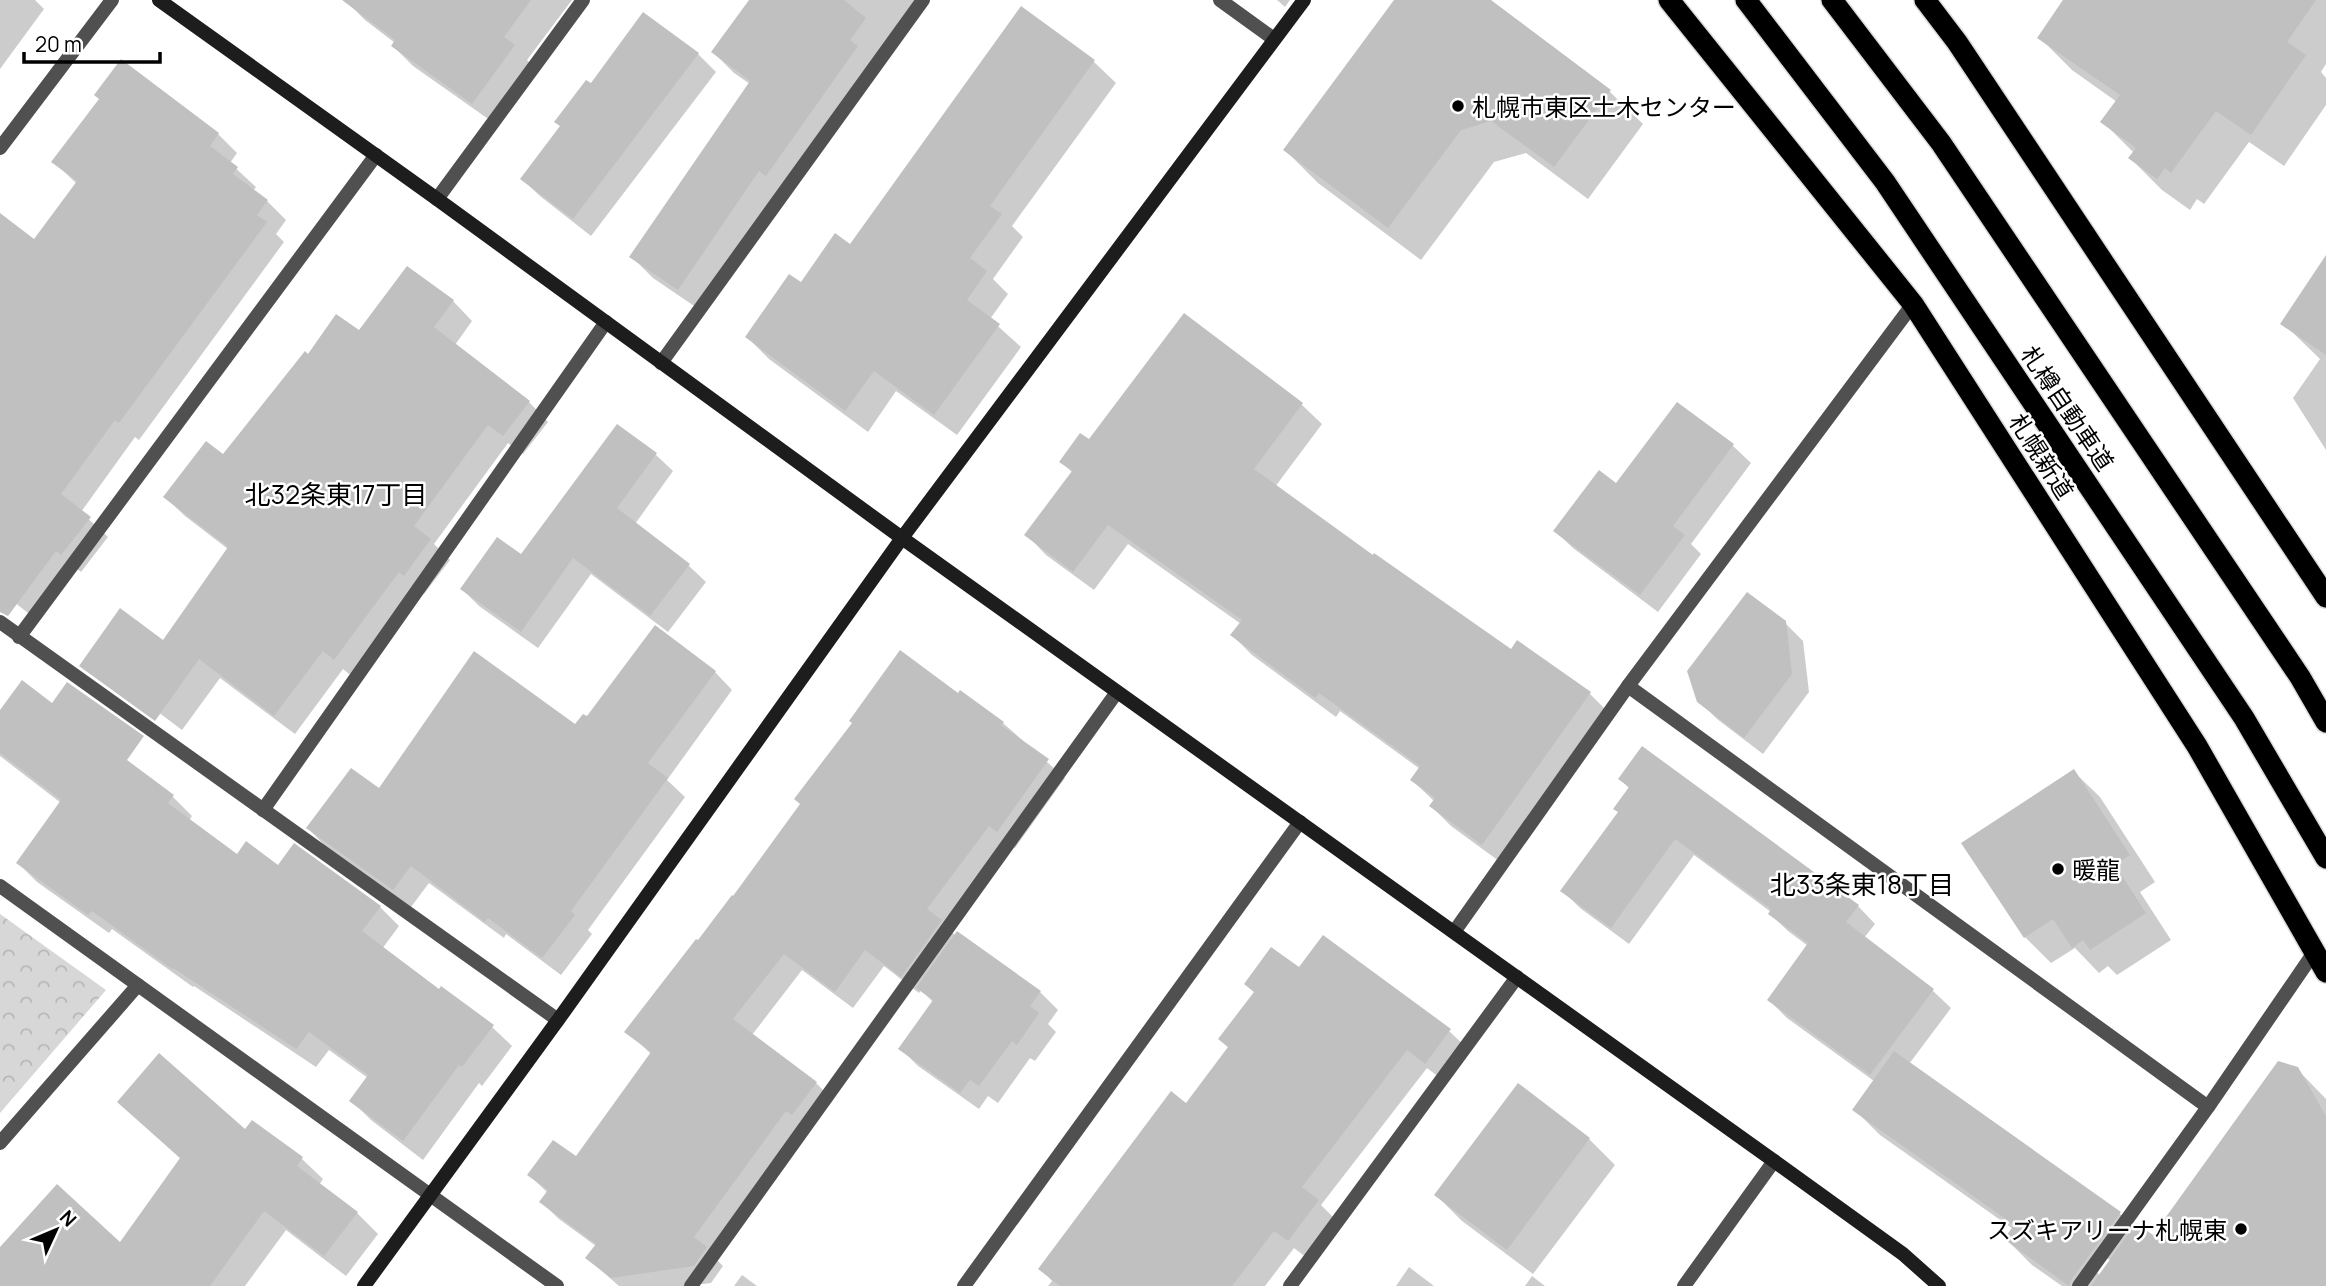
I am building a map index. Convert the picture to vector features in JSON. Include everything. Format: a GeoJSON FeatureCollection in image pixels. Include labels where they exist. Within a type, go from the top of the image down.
{"type":"FeatureCollection","features":[{"type":"Feature","properties":{"kind":"highway","name":"札幌新道"},"geometry":{"type":"LineString","coordinates":[[1669,0],[1913,304],[2197,746],[2326,972]]}},
{"type":"Feature","properties":{"kind":"highway","name":"札樽自動車道"},"geometry":{"type":"LineString","coordinates":[[1746,0],[1885,182],[2244,718],[2326,858]]}},
{"type":"Feature","properties":{"kind":"highway","name":"札樽自動車道"},"geometry":{"type":"LineString","coordinates":[[1832,0],[1941,142],[2300,677],[2326,722]]}},
{"type":"Feature","properties":{"kind":"highway"},"geometry":{"type":"LineString","coordinates":[[1925,0],[1957,42],[2326,597]]}},
{"type":"Feature","properties":{"kind":"street"},"geometry":{"type":"LineString","coordinates":[[0,148],[112,0]]}},
{"type":"Feature","properties":{"kind":"street"},"geometry":{"type":"LineString","coordinates":[[159,0],[902,538],[1903,1254],[1939,1286]]}},
{"type":"Feature","properties":{"kind":"street"},"geometry":{"type":"LineString","coordinates":[[437,199],[583,0]]}},
{"type":"Feature","properties":{"kind":"street"},"geometry":{"type":"LineString","coordinates":[[661,363],[923,0]]}},
{"type":"Feature","properties":{"kind":"street"},"geometry":{"type":"LineString","coordinates":[[1220,0],[1274,39]]}},
{"type":"Feature","properties":{"kind":"street"},"geometry":{"type":"LineString","coordinates":[[363,1286],[558,1020],[902,538],[1304,0]]}},
{"type":"Feature","properties":{"kind":"street"},"geometry":{"type":"LineString","coordinates":[[19,636],[376,155]]}},
{"type":"Feature","properties":{"kind":"street"},"geometry":{"type":"LineString","coordinates":[[1454,932],[1628,686],[1913,304]]}},
{"type":"Feature","properties":{"kind":"street"},"geometry":{"type":"LineString","coordinates":[[263,810],[606,323]]}},
{"type":"Feature","properties":{"kind":"street"},"geometry":{"type":"LineString","coordinates":[[0,622],[558,1020]]}},
{"type":"Feature","properties":{"kind":"street"},"geometry":{"type":"LineString","coordinates":[[1628,686],[2208,1107]]}},
{"type":"Feature","properties":{"kind":"street"},"geometry":{"type":"LineString","coordinates":[[691,1286],[1118,692]]}},
{"type":"Feature","properties":{"kind":"street"},"geometry":{"type":"LineString","coordinates":[[964,1286],[1300,822]]}},
{"type":"Feature","properties":{"kind":"street"},"geometry":{"type":"LineString","coordinates":[[0,886],[557,1286]]}},
{"type":"Feature","properties":{"kind":"street"},"geometry":{"type":"LineString","coordinates":[[2079,1286],[2208,1107],[2315,951]]}},
{"type":"Feature","properties":{"kind":"street"},"geometry":{"type":"LineString","coordinates":[[1290,1286],[1517,977]]}},
{"type":"Feature","properties":{"kind":"street"},"geometry":{"type":"LineString","coordinates":[[0,1143],[138,985]]}},
{"type":"Feature","properties":{"kind":"street"},"geometry":{"type":"LineString","coordinates":[[1684,1286],[1774,1161]]}},
{"type":"Feature","properties":{"kind":"green space"},"geometry":{"type":"Polygon","coordinates":[[[0,914],[106,990],[0,1113],[0,914]]]}},
{"type":"Feature","properties":{"kind":"building"},"geometry":{"type":"Polygon","coordinates":[[[342,0],[531,0],[504,37],[515,45],[472,104],[391,46],[395,40],[342,0]]]}},
{"type":"Feature","properties":{"kind":"building"},"geometry":{"type":"Polygon","coordinates":[[[749,0],[844,0],[866,18],[850,40],[858,46],[766,176],[759,171],[678,290],[629,257],[750,81],[711,52],[749,0]]]}},
{"type":"Feature","properties":{"kind":"building","name":"札幌市東区土木センター"},"geometry":{"type":"Polygon","coordinates":[[[1394,0],[1491,0],[1611,90],[1554,167],[1491,121],[1461,130],[1388,228],[1283,150],[1394,0]]]}},
{"type":"Feature","properties":{"kind":"building"},"geometry":{"type":"Polygon","coordinates":[[[2063,0],[2316,0],[2287,42],[2306,55],[2251,135],[2216,111],[2171,173],[2165,168],[2157,179],[2128,158],[2136,148],[2100,122],[2120,95],[2037,38],[2063,0]]]}},
{"type":"Feature","properties":{"kind":"building"},"geometry":{"type":"Polygon","coordinates":[[[1021,6],[1095,60],[990,206],[1002,214],[970,258],[987,271],[967,300],[1000,324],[934,415],[874,371],[845,411],[745,337],[789,274],[801,282],[835,233],[850,244],[1021,6]]]}},
{"type":"Feature","properties":{"kind":"building"},"geometry":{"type":"Polygon","coordinates":[[[643,12],[699,53],[573,219],[520,179],[560,126],[554,122],[586,80],[591,83],[643,12]]]}},
{"type":"Feature","properties":{"kind":"building"},"geometry":{"type":"Polygon","coordinates":[[[121,59],[219,133],[210,146],[238,167],[233,174],[268,200],[257,215],[267,222],[119,423],[115,420],[61,494],[91,517],[61,555],[56,551],[8,616],[0,612],[0,213],[34,239],[77,181],[51,162],[99,99],[94,95],[121,59]]]}},
{"type":"Feature","properties":{"kind":"building"},"geometry":{"type":"Polygon","coordinates":[[[2326,255],[2326,355],[2280,324],[2326,255]]]}},
{"type":"Feature","properties":{"kind":"building"},"geometry":{"type":"Polygon","coordinates":[[[407,266],[454,300],[434,327],[530,401],[503,436],[488,425],[414,526],[431,539],[404,576],[399,572],[334,660],[323,651],[274,716],[199,659],[155,721],[79,666],[120,608],[163,640],[228,547],[163,497],[206,441],[223,454],[305,351],[308,354],[336,314],[359,330],[407,266]]]}},
{"type":"Feature","properties":{"kind":"building"},"geometry":{"type":"Polygon","coordinates":[[[1184,313],[1303,403],[1254,469],[1373,555],[1374,553],[1511,649],[1517,640],[1591,692],[1482,845],[1429,806],[1435,798],[1410,780],[1420,766],[1319,693],[1315,698],[1230,635],[1242,620],[1108,525],[1073,572],[1024,535],[1072,471],[1059,462],[1080,433],[1089,439],[1184,313]]]}},
{"type":"Feature","properties":{"kind":"building"},"geometry":{"type":"Polygon","coordinates":[[[1677,402],[1734,444],[1673,526],[1685,535],[1640,595],[1553,531],[1599,470],[1616,483],[1677,402]]]}},
{"type":"Feature","properties":{"kind":"building"},"geometry":{"type":"Polygon","coordinates":[[[617,424],[657,453],[617,508],[690,564],[650,616],[573,558],[521,632],[460,589],[497,537],[521,554],[617,424]]]}},
{"type":"Feature","properties":{"kind":"building"},"geometry":{"type":"Polygon","coordinates":[[[1747,592],[1786,621],[1792,674],[1744,738],[1697,702],[1687,671],[1747,592]]]}},
{"type":"Feature","properties":{"kind":"building"},"geometry":{"type":"Polygon","coordinates":[[[655,625],[716,671],[648,763],[668,778],[571,911],[575,915],[542,958],[488,918],[485,922],[411,866],[393,890],[306,828],[351,768],[379,788],[474,651],[575,724],[583,714],[587,716],[655,625]]]}},
{"type":"Feature","properties":{"kind":"building"},"geometry":{"type":"Polygon","coordinates":[[[900,650],[958,693],[960,690],[1004,722],[1001,725],[1049,759],[997,832],[989,826],[927,909],[942,920],[901,977],[865,950],[835,992],[784,954],[733,1019],[817,1082],[792,1115],[786,1111],[694,1237],[707,1247],[694,1266],[611,1278],[585,1258],[596,1244],[539,1202],[548,1190],[527,1175],[553,1140],[576,1156],[651,1052],[624,1032],[733,896],[800,804],[794,799],[852,723],[849,721],[900,650]]]}},
{"type":"Feature","properties":{"kind":"building"},"geometry":{"type":"Polygon","coordinates":[[[22,680],[52,703],[67,682],[144,736],[127,760],[174,795],[168,803],[237,854],[246,841],[278,865],[294,843],[381,906],[362,931],[439,989],[441,986],[494,1025],[462,1067],[459,1065],[403,1141],[349,1101],[368,1075],[309,1032],[296,1049],[172,969],[92,911],[88,915],[16,863],[61,800],[0,753],[0,710],[22,680]]]}},
{"type":"Feature","properties":{"kind":"building"},"geometry":{"type":"Polygon","coordinates":[[[1642,746],[1859,905],[1846,922],[1934,989],[1870,1075],[1767,1000],[1808,943],[1768,914],[1771,909],[1675,839],[1611,928],[1560,891],[1618,812],[1613,809],[1629,787],[1618,779],[1642,746]]]}},
{"type":"Feature","properties":{"kind":"building"},"geometry":{"type":"Polygon","coordinates":[[[2074,769],[2130,855],[2115,865],[2146,913],[2090,950],[2083,940],[2072,948],[2053,919],[2024,938],[1961,843],[2074,769]]]}},
{"type":"Feature","properties":{"kind":"building"},"geometry":{"type":"Polygon","coordinates":[[[957,931],[1041,991],[1030,1006],[1039,1013],[1017,1045],[1012,1041],[979,1086],[970,1080],[960,1093],[898,1049],[933,1000],[916,988],[957,931]]]}},
{"type":"Feature","properties":{"kind":"building"},"geometry":{"type":"Polygon","coordinates":[[[1323,935],[1451,1029],[1425,1064],[1407,1050],[1302,1187],[1319,1200],[1288,1241],[1274,1231],[1232,1286],[1060,1286],[1038,1269],[1171,1091],[1186,1103],[1228,1047],[1218,1039],[1254,992],[1244,984],[1271,947],[1299,967],[1323,935]]]}},
{"type":"Feature","properties":{"kind":"building"},"geometry":{"type":"Polygon","coordinates":[[[1894,1051],[2121,1212],[2069,1286],[2004,1239],[2014,1225],[1852,1110],[1894,1051]]]}},
{"type":"Feature","properties":{"kind":"building"},"geometry":{"type":"Polygon","coordinates":[[[159,1053],[245,1129],[252,1120],[303,1157],[297,1166],[358,1212],[324,1256],[264,1211],[210,1286],[0,1286],[0,1247],[57,1184],[120,1242],[180,1158],[117,1102],[159,1053]]]}},
{"type":"Feature","properties":{"kind":"building"},"geometry":{"type":"Polygon","coordinates":[[[2278,1061],[2298,1067],[2326,1116],[2326,1286],[2091,1286],[2136,1223],[2153,1235],[2278,1061]]]}},
{"type":"Feature","properties":{"kind":"building"},"geometry":{"type":"Polygon","coordinates":[[[1518,1083],[1590,1138],[1507,1250],[1434,1195],[1518,1083]]]}},
{"type":"Feature","properties":{"kind":"place","name":"札幌市東区土木センター"},"geometry":{"type":"Point","coordinates":[1458,106]}},
{"type":"Feature","properties":{"kind":"place","name":"暖龍"},"geometry":{"type":"Point","coordinates":[2058,869]}},
{"type":"Feature","properties":{"kind":"place","name":"スズキアリーナ札幌東"},"geometry":{"type":"Point","coordinates":[2241,1229]}},
{"type":"Feature","properties":{"kind":"district","name":"北32条東17丁目"},"geometry":{"type":"Point","coordinates":[336,494]}},
{"type":"Feature","properties":{"kind":"district","name":"北33条東18丁目"},"geometry":{"type":"Point","coordinates":[1862,884]}}]}
